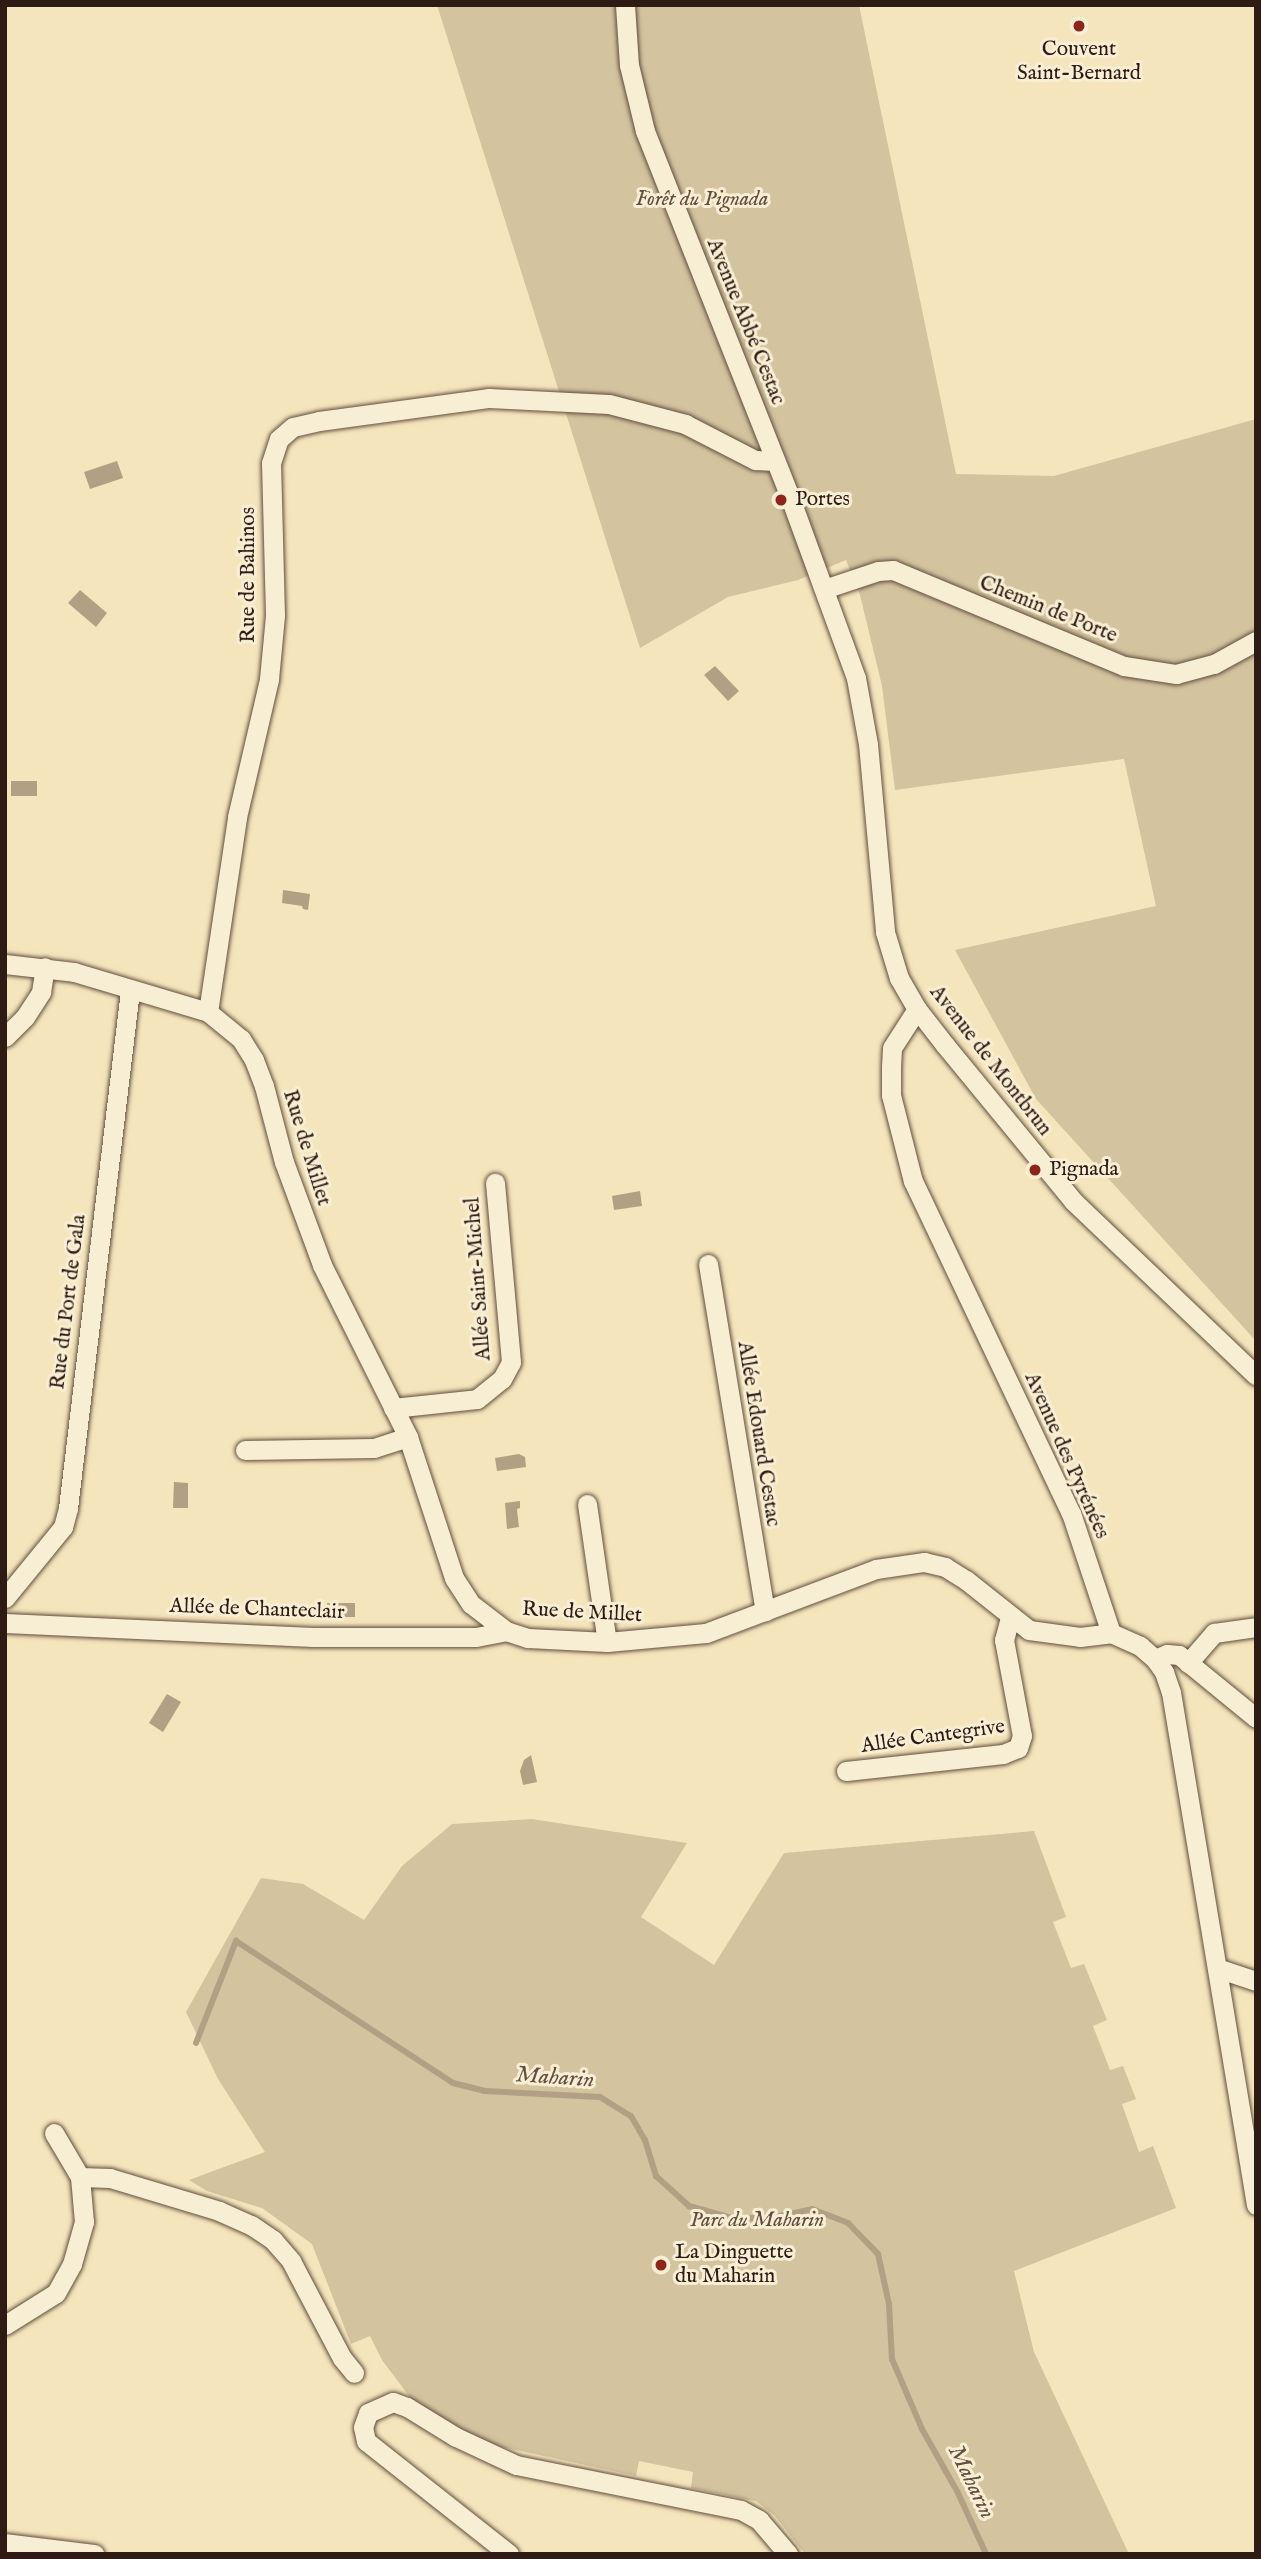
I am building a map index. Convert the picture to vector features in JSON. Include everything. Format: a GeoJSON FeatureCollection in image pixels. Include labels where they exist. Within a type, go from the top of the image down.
{"type":"FeatureCollection","features":[{"type":"Feature","properties":{"kind":"street","name":"Avenue Abbé Cestac"},"geometry":{"type":"LineString","coordinates":[[625,5],[629,65],[645,131],[788,492]]}},
{"type":"Feature","properties":{"kind":"street","name":"Rue de Bahinos"},"geometry":{"type":"LineString","coordinates":[[208,1012],[237,817],[269,680],[275,615],[271,463],[279,439],[293,427],[319,421],[489,398],[609,404],[685,424],[755,460],[775,461]]}},
{"type":"Feature","properties":{"kind":"street","name":"Avenue de Montbrun"},"geometry":{"type":"LineString","coordinates":[[788,492],[856,678],[863,713],[886,932],[899,978],[917,1009],[1073,1202],[1256,1375]]}},
{"type":"Feature","properties":{"kind":"street","name":"Chemin de Porte"},"geometry":{"type":"LineString","coordinates":[[824,589],[878,571],[893,570],[1124,666],[1176,674],[1214,664],[1256,641]]}},
{"type":"Feature","properties":{"kind":"street"},"geometry":{"type":"LineString","coordinates":[[5,964],[74,972],[208,1012]]}},
{"type":"Feature","properties":{"kind":"street"},"geometry":{"type":"LineString","coordinates":[[5,1037],[25,1017],[41,992],[45,967]]}},
{"type":"Feature","properties":{"kind":"street","name":"Rue du Port de Gala"},"geometry":{"type":"LineString","coordinates":[[5,1598],[63,1527],[68,1508],[130,990]]}},
{"type":"Feature","properties":{"kind":"street","name":"Avenue des Pyrénées"},"geometry":{"type":"LineString","coordinates":[[917,1009],[892,1048],[891,1067],[891,1095],[913,1181],[1071,1513],[1111,1633]]}},
{"type":"Feature","properties":{"kind":"street","name":"Rue de Millet"},"geometry":{"type":"LineString","coordinates":[[208,1012],[229,1027],[254,1060],[290,1182],[321,1265],[408,1437],[454,1578],[471,1604],[506,1631],[528,1638],[607,1642],[706,1633],[876,1569],[924,1562],[945,1567],[966,1580],[1010,1618],[1029,1630],[1080,1637],[1111,1633]]}},
{"type":"Feature","properties":{"kind":"street","name":"Allée Saint-Michel"},"geometry":{"type":"LineString","coordinates":[[393,1408],[477,1399],[502,1378],[511,1362],[495,1184]]}},
{"type":"Feature","properties":{"kind":"street","name":"Allée Edouard Cestac"},"geometry":{"type":"LineString","coordinates":[[708,1264],[765,1611]]}},
{"type":"Feature","properties":{"kind":"street"},"geometry":{"type":"LineString","coordinates":[[245,1450],[374,1448],[408,1437]]}},
{"type":"Feature","properties":{"kind":"street"},"geometry":{"type":"LineString","coordinates":[[587,1504],[607,1642]]}},
{"type":"Feature","properties":{"kind":"street","name":"Allée Cantegrive"},"geometry":{"type":"LineString","coordinates":[[846,1771],[1003,1755],[1018,1748],[1022,1736],[1004,1640],[1010,1618]]}},
{"type":"Feature","properties":{"kind":"street","name":"Allée de Chanteclair"},"geometry":{"type":"LineString","coordinates":[[5,1623],[313,1637],[476,1637],[506,1631]]}},
{"type":"Feature","properties":{"kind":"street"},"geometry":{"type":"LineString","coordinates":[[1188,1662],[1214,1633],[1256,1627]]}},
{"type":"Feature","properties":{"kind":"street"},"geometry":{"type":"LineString","coordinates":[[1111,1633],[1140,1646],[1154,1659],[1164,1672],[1171,1692],[1256,2205]]}},
{"type":"Feature","properties":{"kind":"street"},"geometry":{"type":"LineString","coordinates":[[1154,1659],[1167,1654],[1179,1655],[1256,1718]]}},
{"type":"Feature","properties":{"kind":"street"},"geometry":{"type":"LineString","coordinates":[[1217,1968],[1256,1981]]}},
{"type":"Feature","properties":{"kind":"street"},"geometry":{"type":"LineString","coordinates":[[5,2325],[56,2293],[72,2264],[84,2222],[80,2177],[72,2159],[54,2133]]}},
{"type":"Feature","properties":{"kind":"street"},"geometry":{"type":"LineString","coordinates":[[80,2177],[110,2178],[219,2211],[251,2225],[273,2240],[296,2270],[342,2358],[355,2373]]}},
{"type":"Feature","properties":{"kind":"street"},"geometry":{"type":"LineString","coordinates":[[509,2554],[366,2441],[363,2427],[368,2413],[393,2402],[407,2407],[456,2437],[516,2465],[741,2510],[760,2520],[788,2554]]}},
{"type":"Feature","properties":{"kind":"street"},"geometry":{"type":"LineString","coordinates":[[5,2543],[94,2554]]}},
{"type":"Feature","properties":{"kind":"green space","name":"Forêt du Pignada"},"geometry":{"type":"Polygon","coordinates":[[[437,5],[859,5],[956,474],[1054,476],[1256,419],[1256,1341],[1036,1099],[955,950],[1156,906],[1124,759],[895,790],[882,686],[860,595],[846,560],[798,580],[728,597],[640,648],[437,5]]]}},
{"type":"Feature","properties":{"kind":"green space","name":"Parc du Maharin"},"geometry":{"type":"Polygon","coordinates":[[[532,1819],[687,1843],[641,1917],[714,1965],[784,1853],[1034,1831],[1066,1917],[1053,1922],[1071,1968],[1084,1964],[1107,2020],[1093,2026],[1110,2070],[1123,2066],[1136,2099],[1122,2104],[1139,2152],[1153,2146],[1176,2208],[1014,2271],[1034,2352],[1129,2554],[805,2554],[774,2515],[756,2501],[691,2488],[693,2472],[639,2461],[636,2476],[497,2446],[451,2424],[412,2400],[382,2360],[370,2336],[351,2344],[312,2244],[262,2208],[207,2191],[189,2180],[265,2152],[218,2079],[186,2012],[261,1878],[303,1884],[364,1920],[402,1866],[452,1824],[532,1819]]]}},
{"type":"Feature","properties":{"kind":"shaded area"},"geometry":{"type":"Polygon","coordinates":[[[117,461],[123,478],[90,489],[84,472],[117,461]]]}},
{"type":"Feature","properties":{"kind":"shaded area"},"geometry":{"type":"Polygon","coordinates":[[[80,590],[107,613],[96,627],[68,603],[80,590]]]}},
{"type":"Feature","properties":{"kind":"shaded area"},"geometry":{"type":"Polygon","coordinates":[[[715,666],[739,691],[728,701],[704,675],[715,666]]]}},
{"type":"Feature","properties":{"kind":"shaded area"},"geometry":{"type":"Polygon","coordinates":[[[11,781],[37,781],[37,796],[11,796],[11,781]]]}},
{"type":"Feature","properties":{"kind":"shaded area"},"geometry":{"type":"Polygon","coordinates":[[[283,890],[310,894],[308,910],[302,906],[282,903],[283,890]]]}},
{"type":"Feature","properties":{"kind":"shaded area"},"geometry":{"type":"Polygon","coordinates":[[[640,1191],[642,1206],[614,1210],[612,1196],[640,1191]]]}},
{"type":"Feature","properties":{"kind":"shaded area"},"geometry":{"type":"Polygon","coordinates":[[[519,1454],[525,1457],[526,1467],[497,1471],[495,1458],[519,1454]]]}},
{"type":"Feature","properties":{"kind":"shaded area"},"geometry":{"type":"Polygon","coordinates":[[[174,1482],[188,1483],[188,1508],[173,1508],[174,1482]]]}},
{"type":"Feature","properties":{"kind":"shaded area"},"geometry":{"type":"Polygon","coordinates":[[[520,1501],[520,1508],[517,1509],[519,1527],[507,1529],[505,1503],[520,1501]]]}},
{"type":"Feature","properties":{"kind":"shaded area"},"geometry":{"type":"Polygon","coordinates":[[[327,1603],[355,1603],[355,1617],[327,1617],[327,1603]]]}},
{"type":"Feature","properties":{"kind":"shaded area"},"geometry":{"type":"Polygon","coordinates":[[[167,1694],[181,1702],[163,1732],[149,1723],[167,1694]]]}},
{"type":"Feature","properties":{"kind":"shaded area"},"geometry":{"type":"Polygon","coordinates":[[[531,1755],[537,1782],[523,1785],[520,1771],[524,1760],[531,1755]]]}},
{"type":"Feature","properties":{"kind":"waterway","name":"Maharin"},"geometry":{"type":"LineString","coordinates":[[196,2043],[236,1941],[453,2083],[484,2091],[600,2097],[631,2116],[645,2140],[656,2176],[689,2206],[736,2219],[775,2217],[812,2209],[848,2223],[878,2254],[889,2304],[892,2359],[922,2429],[958,2493],[986,2554]]}},
{"type":"Feature","properties":{"kind":"place","name":"Couvent Saint-Bernard"},"geometry":{"type":"Point","coordinates":[1079,26]}},
{"type":"Feature","properties":{"kind":"place","name":"Portes"},"geometry":{"type":"Point","coordinates":[781,500]}},
{"type":"Feature","properties":{"kind":"place","name":"Pignada"},"geometry":{"type":"Point","coordinates":[1035,1170]}},
{"type":"Feature","properties":{"kind":"place","name":"La Dinguette du Maharin"},"geometry":{"type":"Point","coordinates":[661,2265]}}]}
